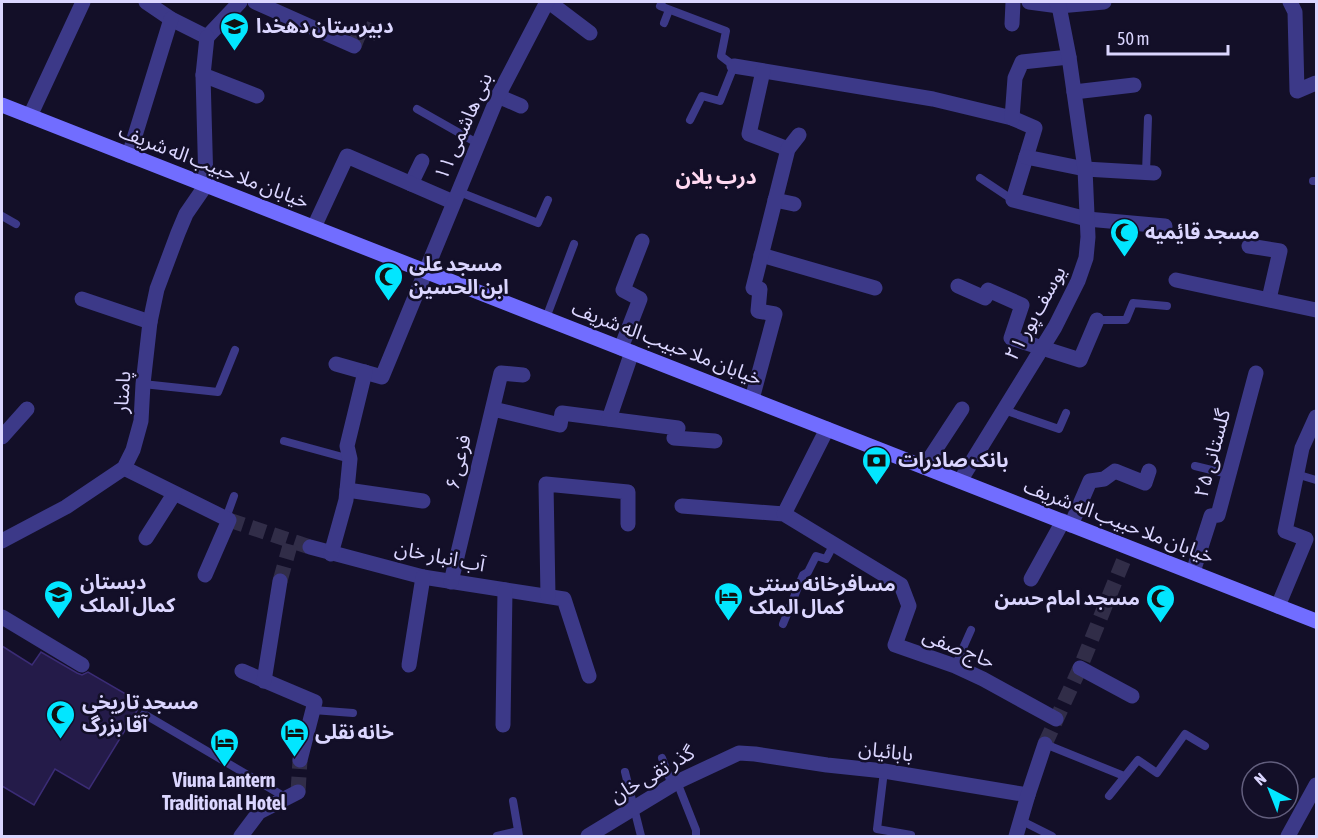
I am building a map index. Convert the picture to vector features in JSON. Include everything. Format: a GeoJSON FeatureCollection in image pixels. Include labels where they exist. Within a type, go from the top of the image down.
{"type":"FeatureCollection","features":[{"type":"Feature","properties":{"kind":"main road","name":"خیابان ملا حبیب اله شریف"},"geometry":{"type":"LineString","coordinates":[[2,105],[1317,621]]}},
{"type":"Feature","properties":{"kind":"street"},"geometry":{"type":"LineString","coordinates":[[30,116],[83,2]]}},
{"type":"Feature","properties":{"kind":"street"},"geometry":{"type":"LineString","coordinates":[[146,2],[171,19],[207,37]]}},
{"type":"Feature","properties":{"kind":"street"},"geometry":{"type":"LineString","coordinates":[[206,184],[203,75],[207,37],[240,2]]}},
{"type":"Feature","properties":{"kind":"street"},"geometry":{"type":"LineString","coordinates":[[255,2],[354,46]]}},
{"type":"Feature","properties":{"kind":"street"},"geometry":{"type":"LineString","coordinates":[[548,2],[590,33]]}},
{"type":"Feature","properties":{"kind":"street","name":"بنی هاشمی ۱۱"},"geometry":{"type":"LineString","coordinates":[[365,372],[382,377],[477,143],[498,96],[548,2]]}},
{"type":"Feature","properties":{"kind":"street"},"geometry":{"type":"LineString","coordinates":[[1012,24],[1013,2]]}},
{"type":"Feature","properties":{"kind":"street"},"geometry":{"type":"LineString","coordinates":[[1029,2],[1057,4],[1104,2]]}},
{"type":"Feature","properties":{"kind":"street"},"geometry":{"type":"LineString","coordinates":[[1290,2],[1295,12],[1297,90],[1317,83]]}},
{"type":"Feature","properties":{"kind":"street","name":"یوسف پور ۲۱"},"geometry":{"type":"LineString","coordinates":[[960,481],[1055,327],[1083,269],[1087,248],[1085,168],[1069,57],[1057,4]]}},
{"type":"Feature","properties":{"kind":"street"},"geometry":{"type":"LineString","coordinates":[[129,155],[171,19]]}},
{"type":"Feature","properties":{"kind":"street"},"geometry":{"type":"LineString","coordinates":[[1012,118],[1015,78],[1022,62],[1069,57]]}},
{"type":"Feature","properties":{"kind":"street"},"geometry":{"type":"LineString","coordinates":[[734,66],[933,99],[1012,118],[1035,128],[1013,200],[1087,219],[1165,226]]}},
{"type":"Feature","properties":{"kind":"street"},"geometry":{"type":"LineString","coordinates":[[763,71],[749,134],[788,149]]}},
{"type":"Feature","properties":{"kind":"street"},"geometry":{"type":"LineString","coordinates":[[203,75],[257,96]]}},
{"type":"Feature","properties":{"kind":"street"},"geometry":{"type":"LineString","coordinates":[[1074,92],[1134,85]]}},
{"type":"Feature","properties":{"kind":"street"},"geometry":{"type":"LineString","coordinates":[[498,96],[521,106]]}},
{"type":"Feature","properties":{"kind":"street"},"geometry":{"type":"LineString","coordinates":[[752,399],[775,314],[758,310],[760,289],[753,288],[788,149],[799,135]]}},
{"type":"Feature","properties":{"kind":"street"},"geometry":{"type":"LineString","coordinates":[[314,227],[347,156],[411,184],[455,197]]}},
{"type":"Feature","properties":{"kind":"street"},"geometry":{"type":"LineString","coordinates":[[1026,157],[1085,168],[1150,172]]}},
{"type":"Feature","properties":{"kind":"street"},"geometry":{"type":"LineString","coordinates":[[411,184],[422,161]]}},
{"type":"Feature","properties":{"kind":"street","name":"پامنار"},"geometry":{"type":"LineString","coordinates":[[124,468],[133,450],[141,421],[142,384],[157,289],[186,214],[206,184]]}},
{"type":"Feature","properties":{"kind":"street"},"geometry":{"type":"LineString","coordinates":[[774,200],[794,204]]}},
{"type":"Feature","properties":{"kind":"street"},"geometry":{"type":"LineString","coordinates":[[609,419],[640,299],[623,290],[642,241]]}},
{"type":"Feature","properties":{"kind":"street"},"geometry":{"type":"LineString","coordinates":[[1249,246],[1280,251],[1269,299]]}},
{"type":"Feature","properties":{"kind":"street"},"geometry":{"type":"LineString","coordinates":[[761,255],[875,288]]}},
{"type":"Feature","properties":{"kind":"street"},"geometry":{"type":"LineString","coordinates":[[1176,280],[1317,309]]}},
{"type":"Feature","properties":{"kind":"street"},"geometry":{"type":"LineString","coordinates":[[958,286],[985,298],[988,290],[1022,305],[1011,338],[1080,360],[1097,320]]}},
{"type":"Feature","properties":{"kind":"street"},"geometry":{"type":"LineString","coordinates":[[82,299],[150,322]]}},
{"type":"Feature","properties":{"kind":"street"},"geometry":{"type":"LineString","coordinates":[[331,554],[347,490],[350,459],[347,446],[365,372],[336,364]]}},
{"type":"Feature","properties":{"kind":"street","name":"فرعی ۶"},"geometry":{"type":"LineString","coordinates":[[452,582],[501,373],[523,375]]}},
{"type":"Feature","properties":{"kind":"street","name":"گلستانی ۲۵"},"geometry":{"type":"LineString","coordinates":[[1193,572],[1211,516],[1218,515],[1256,373]]}},
{"type":"Feature","properties":{"kind":"street"},"geometry":{"type":"LineString","coordinates":[[2,437],[27,409]]}},
{"type":"Feature","properties":{"kind":"street"},"geometry":{"type":"LineString","coordinates":[[493,409],[560,425],[562,413],[678,428],[674,438],[715,441]]}},
{"type":"Feature","properties":{"kind":"street"},"geometry":{"type":"LineString","coordinates":[[924,467],[962,409]]}},
{"type":"Feature","properties":{"kind":"street"},"geometry":{"type":"LineString","coordinates":[[1278,606],[1306,539],[1285,531],[1304,442],[1317,417]]}},
{"type":"Feature","properties":{"kind":"street"},"geometry":{"type":"LineString","coordinates":[[682,506],[784,514],[827,429]]}},
{"type":"Feature","properties":{"kind":"street"},"geometry":{"type":"LineString","coordinates":[[3,538],[66,507],[124,468],[227,519],[205,575]]}},
{"type":"Feature","properties":{"kind":"street"},"geometry":{"type":"LineString","coordinates":[[1031,579],[1067,523],[1090,481],[1104,479],[1115,471],[1145,483],[1149,471]]}},
{"type":"Feature","properties":{"kind":"street"},"geometry":{"type":"LineString","coordinates":[[589,676],[556,597],[546,484],[628,492],[628,524]]}},
{"type":"Feature","properties":{"kind":"street"},"geometry":{"type":"LineString","coordinates":[[347,490],[423,501]]}},
{"type":"Feature","properties":{"kind":"street"},"geometry":{"type":"LineString","coordinates":[[146,538],[174,494]]}},
{"type":"Feature","properties":{"kind":"street","name":"حاج صفی"},"geometry":{"type":"LineString","coordinates":[[784,514],[901,585],[909,606],[896,645],[955,666],[1056,719]]}},
{"type":"Feature","properties":{"kind":"street","name":"آب انبار خان"},"geometry":{"type":"LineString","coordinates":[[309,547],[423,577],[556,597]]}},
{"type":"Feature","properties":{"kind":"street"},"geometry":{"type":"LineString","coordinates":[[409,665],[423,577]]}},
{"type":"Feature","properties":{"kind":"street"},"geometry":{"type":"LineString","coordinates":[[264,681],[280,582]]}},
{"type":"Feature","properties":{"kind":"street"},"geometry":{"type":"LineString","coordinates":[[503,725],[505,590]]}},
{"type":"Feature","properties":{"kind":"street"},"geometry":{"type":"LineString","coordinates":[[2,617],[82,665]]}},
{"type":"Feature","properties":{"kind":"street"},"geometry":{"type":"LineString","coordinates":[[1080,668],[1132,696]]}},
{"type":"Feature","properties":{"kind":"street"},"geometry":{"type":"LineString","coordinates":[[242,672],[315,702],[300,760]]}},
{"type":"Feature","properties":{"kind":"street"},"geometry":{"type":"LineString","coordinates":[[1016,837],[1045,744]]}},
{"type":"Feature","properties":{"kind":"street","name":"بابائیان"},"geometry":{"type":"LineString","coordinates":[[739,753],[884,771],[1028,795]]}},
{"type":"Feature","properties":{"kind":"street","name":"گذر تقی خان"},"geometry":{"type":"LineString","coordinates":[[588,837],[674,783],[739,753]]}},
{"type":"Feature","properties":{"kind":"street"},"geometry":{"type":"LineString","coordinates":[[1288,837],[1312,804],[1317,785]]}},
{"type":"Feature","properties":{"kind":"street"},"geometry":{"type":"LineString","coordinates":[[241,837],[259,812],[292,794]]}},
{"type":"Feature","properties":{"kind":"lane"},"geometry":{"type":"LineString","coordinates":[[662,2],[660,6],[726,31],[721,56],[734,66],[720,101],[702,96],[690,120]]}},
{"type":"Feature","properties":{"kind":"lane"},"geometry":{"type":"LineString","coordinates":[[664,23],[669,10]]}},
{"type":"Feature","properties":{"kind":"lane"},"geometry":{"type":"LineString","coordinates":[[417,109],[477,143]]}},
{"type":"Feature","properties":{"kind":"lane"},"geometry":{"type":"LineString","coordinates":[[1148,118],[1150,172]]}},
{"type":"Feature","properties":{"kind":"lane"},"geometry":{"type":"LineString","coordinates":[[980,178],[1013,200]]}},
{"type":"Feature","properties":{"kind":"lane"},"geometry":{"type":"LineString","coordinates":[[455,197],[538,223],[548,200]]}},
{"type":"Feature","properties":{"kind":"lane"},"geometry":{"type":"LineString","coordinates":[[2,216],[16,224]]}},
{"type":"Feature","properties":{"kind":"lane"},"geometry":{"type":"LineString","coordinates":[[546,318],[574,244]]}},
{"type":"Feature","properties":{"kind":"lane"},"geometry":{"type":"LineString","coordinates":[[1097,320],[1126,320],[1133,303],[1167,306]]}},
{"type":"Feature","properties":{"kind":"lane"},"geometry":{"type":"LineString","coordinates":[[142,384],[218,392],[235,350]]}},
{"type":"Feature","properties":{"kind":"lane"},"geometry":{"type":"LineString","coordinates":[[1003,409],[1059,429],[1066,413]]}},
{"type":"Feature","properties":{"kind":"lane"},"geometry":{"type":"LineString","coordinates":[[284,441],[350,459]]}},
{"type":"Feature","properties":{"kind":"lane"},"geometry":{"type":"LineString","coordinates":[[1195,466],[1228,474]]}},
{"type":"Feature","properties":{"kind":"lane"},"geometry":{"type":"LineString","coordinates":[[1296,474],[1317,480]]}},
{"type":"Feature","properties":{"kind":"lane"},"geometry":{"type":"LineString","coordinates":[[227,519],[234,496]]}},
{"type":"Feature","properties":{"kind":"lane"},"geometry":{"type":"LineString","coordinates":[[783,624],[803,576],[808,572],[816,556],[826,559],[834,544]]}},
{"type":"Feature","properties":{"kind":"lane"},"geometry":{"type":"LineString","coordinates":[[955,666],[971,630]]}},
{"type":"Feature","properties":{"kind":"lane"},"geometry":{"type":"LineString","coordinates":[[313,710],[353,713]]}},
{"type":"Feature","properties":{"kind":"lane"},"geometry":{"type":"LineString","coordinates":[[144,714],[292,794]]}},
{"type":"Feature","properties":{"kind":"lane"},"geometry":{"type":"LineString","coordinates":[[1109,796],[1138,760],[1157,773],[1185,734],[1205,746]]}},
{"type":"Feature","properties":{"kind":"lane"},"geometry":{"type":"LineString","coordinates":[[1045,744],[1124,776]]}},
{"type":"Feature","properties":{"kind":"lane"},"geometry":{"type":"LineString","coordinates":[[662,758],[696,830],[696,837]]}},
{"type":"Feature","properties":{"kind":"lane"},"geometry":{"type":"LineString","coordinates":[[884,771],[877,829],[911,835]]}},
{"type":"Feature","properties":{"kind":"lane"},"geometry":{"type":"LineString","coordinates":[[626,772],[642,837]]}},
{"type":"Feature","properties":{"kind":"lane"},"geometry":{"type":"LineString","coordinates":[[496,836],[518,834],[513,801]]}},
{"type":"Feature","properties":{"kind":"lane"},"geometry":{"type":"LineString","coordinates":[[1020,820],[1052,837]]}},
{"type":"Feature","properties":{"kind":"building","name":"مسجد تاریخی آقا بزرگ"},"geometry":{"type":"Polygon","coordinates":[[[2,646],[32,665],[41,652],[77,673],[82,675],[88,672],[136,700],[138,709],[89,789],[55,769],[34,805],[2,786],[2,646]]]}},
{"type":"Feature","properties":{"kind":"tunnel"},"geometry":{"type":"LineString","coordinates":[[354,46],[362,27],[382,36]]}},
{"type":"Feature","properties":{"kind":"tunnel"},"geometry":{"type":"LineString","coordinates":[[229,520],[310,547]]}},
{"type":"Feature","properties":{"kind":"tunnel"},"geometry":{"type":"LineString","coordinates":[[280,581],[291,542]]}},
{"type":"Feature","properties":{"kind":"tunnel"},"geometry":{"type":"LineString","coordinates":[[1045,744],[1080,668],[1129,547]]}},
{"type":"Feature","properties":{"kind":"tunnel"},"geometry":{"type":"LineString","coordinates":[[298,792],[300,760]]}},
{"type":"Feature","properties":{"kind":"place","name":"دبیرستان دهخدا"},"geometry":{"type":"Point","coordinates":[235,52]}},
{"type":"Feature","properties":{"kind":"place","name":"مسجد قایٔمیه"},"geometry":{"type":"Point","coordinates":[1124,258]}},
{"type":"Feature","properties":{"kind":"place","name":"مسجد علی ابن الحسین"},"geometry":{"type":"Point","coordinates":[388,302]}},
{"type":"Feature","properties":{"kind":"place","name":"بانک صادرات"},"geometry":{"type":"Point","coordinates":[877,486]}},
{"type":"Feature","properties":{"kind":"place","name":"دبستان کمال الملک"},"geometry":{"type":"Point","coordinates":[59,620]}},
{"type":"Feature","properties":{"kind":"place","name":"مسافرخانه سنتی کمال الملک"},"geometry":{"type":"Point","coordinates":[728,622]}},
{"type":"Feature","properties":{"kind":"place","name":"مسجد امام حسن"},"geometry":{"type":"Point","coordinates":[1161,624]}},
{"type":"Feature","properties":{"kind":"place","name":"مسجد تاریخی آقا بزرگ"},"geometry":{"type":"Point","coordinates":[61,740]}},
{"type":"Feature","properties":{"kind":"place","name":"خانه نقلی"},"geometry":{"type":"Point","coordinates":[294,758]}},
{"type":"Feature","properties":{"kind":"place","name":"Viuna Lantern Traditional Hotel"},"geometry":{"type":"Point","coordinates":[224,768]}},
{"type":"Feature","properties":{"kind":"district","name":"درب یلان"},"geometry":{"type":"Point","coordinates":[716,177]}}]}
